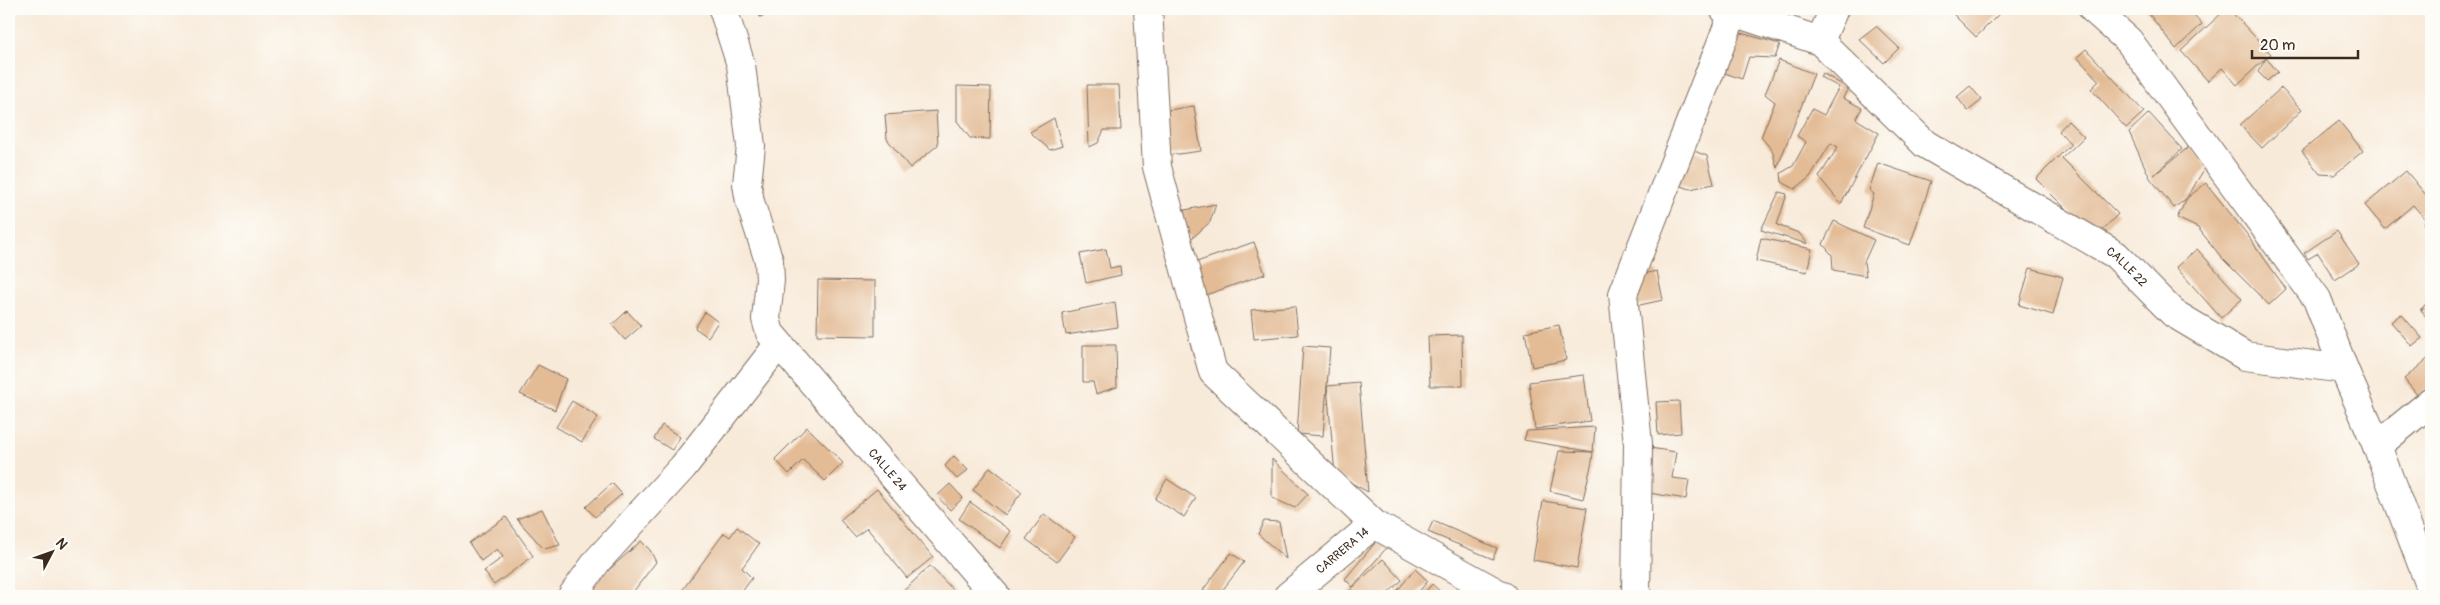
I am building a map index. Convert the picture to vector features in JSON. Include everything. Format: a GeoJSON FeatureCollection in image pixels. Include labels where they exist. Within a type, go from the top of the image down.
{"type":"FeatureCollection","features":[{"type":"Feature","properties":{"kind":"street","name":"CALLE 24"},"geometry":{"type":"LineString","coordinates":[[723,9],[741,65],[751,146],[747,184],[750,202],[768,261],[770,280],[766,319],[770,333],[778,345],[996,596]]}},
{"type":"Feature","properties":{"kind":"street"},"geometry":{"type":"LineString","coordinates":[[1148,9],[1158,167],[1213,372],[1374,524],[1503,596]]}},
{"type":"Feature","properties":{"kind":"street"},"geometry":{"type":"LineString","coordinates":[[1820,41],[1834,9]]}},
{"type":"Feature","properties":{"kind":"street"},"geometry":{"type":"LineString","coordinates":[[2092,9],[2129,41],[2317,300],[2377,446],[2431,588]]}},
{"type":"Feature","properties":{"kind":"street"},"geometry":{"type":"LineString","coordinates":[[1636,596],[1638,444],[1623,294],[1729,11]]}},
{"type":"Feature","properties":{"kind":"street","name":"CALLE 22"},"geometry":{"type":"LineString","coordinates":[[1729,11],[1820,41],[1925,144],[2116,255],[2173,313],[2245,356],[2344,369]]}},
{"type":"Feature","properties":{"kind":"street"},"geometry":{"type":"LineString","coordinates":[[572,596],[598,560],[684,467],[778,345]]}},
{"type":"Feature","properties":{"kind":"street"},"geometry":{"type":"LineString","coordinates":[[2377,446],[2431,402]]}},
{"type":"Feature","properties":{"kind":"street","name":"CARRERA 14"},"geometry":{"type":"LineString","coordinates":[[1288,596],[1374,524]]}},
{"type":"Feature","properties":{"kind":"building"},"geometry":{"type":"Polygon","coordinates":[[[757,9],[787,9],[760,17],[757,9]]]}},
{"type":"Feature","properties":{"kind":"building"},"geometry":{"type":"Polygon","coordinates":[[[1960,9],[2004,9],[1976,37],[1954,15],[1960,9]]]}},
{"type":"Feature","properties":{"kind":"building"},"geometry":{"type":"Polygon","coordinates":[[[2145,9],[2189,9],[2202,24],[2176,49],[2145,9]]]}},
{"type":"Feature","properties":{"kind":"building"},"geometry":{"type":"Polygon","coordinates":[[[2226,9],[2229,9],[2271,54],[2237,85],[2222,68],[2208,81],[2181,51],[2226,9]]]}},
{"type":"Feature","properties":{"kind":"building"},"geometry":{"type":"Polygon","coordinates":[[[1876,26],[1899,48],[1884,63],[1859,39],[1876,26]]]}},
{"type":"Feature","properties":{"kind":"building"},"geometry":{"type":"Polygon","coordinates":[[[1734,31],[1780,44],[1775,58],[1749,57],[1742,79],[1722,72],[1734,31]]]}},
{"type":"Feature","properties":{"kind":"building"},"geometry":{"type":"Polygon","coordinates":[[[2086,49],[2144,112],[2126,128],[2091,89],[2099,81],[2077,57],[2086,49]]]}},
{"type":"Feature","properties":{"kind":"building"},"geometry":{"type":"Polygon","coordinates":[[[2266,58],[2278,72],[2267,81],[2258,72],[2266,58]]]}},
{"type":"Feature","properties":{"kind":"building"},"geometry":{"type":"Polygon","coordinates":[[[1779,60],[1814,74],[1777,168],[1772,150],[1761,137],[1775,102],[1765,94],[1779,60]]]}},
{"type":"Feature","properties":{"kind":"building"},"geometry":{"type":"Polygon","coordinates":[[[1822,73],[1848,88],[1843,98],[1862,108],[1856,119],[1879,133],[1841,204],[1819,177],[1838,147],[1831,143],[1810,177],[1795,189],[1782,182],[1781,173],[1793,166],[1806,142],[1797,136],[1812,109],[1824,115],[1839,87],[1820,77],[1822,73]]]}},
{"type":"Feature","properties":{"kind":"building"},"geometry":{"type":"Polygon","coordinates":[[[1087,85],[1119,85],[1121,130],[1104,130],[1098,143],[1089,147],[1087,85]]]}},
{"type":"Feature","properties":{"kind":"building"},"geometry":{"type":"Polygon","coordinates":[[[957,86],[991,87],[990,139],[970,138],[957,121],[957,86]]]}},
{"type":"Feature","properties":{"kind":"building"},"geometry":{"type":"Polygon","coordinates":[[[1970,86],[1982,100],[1968,111],[1957,97],[1970,86]]]}},
{"type":"Feature","properties":{"kind":"building"},"geometry":{"type":"Polygon","coordinates":[[[2281,88],[2302,110],[2262,148],[2240,125],[2281,88]]]}},
{"type":"Feature","properties":{"kind":"building"},"geometry":{"type":"Polygon","coordinates":[[[1194,106],[1201,151],[1163,156],[1156,112],[1194,106]]]}},
{"type":"Feature","properties":{"kind":"building"},"geometry":{"type":"Polygon","coordinates":[[[936,111],[938,145],[910,168],[887,139],[885,115],[936,111]]]}},
{"type":"Feature","properties":{"kind":"building"},"geometry":{"type":"Polygon","coordinates":[[[2149,113],[2182,149],[2154,175],[2190,146],[2206,166],[2187,198],[2174,208],[2150,178],[2129,132],[2149,113]]]}},
{"type":"Feature","properties":{"kind":"building"},"geometry":{"type":"Polygon","coordinates":[[[1054,118],[1062,146],[1050,150],[1030,132],[1054,118]]]}},
{"type":"Feature","properties":{"kind":"building"},"geometry":{"type":"Polygon","coordinates":[[[2068,121],[2084,137],[2062,158],[2118,214],[2095,238],[2036,179],[2071,144],[2059,131],[2068,121]]]}},
{"type":"Feature","properties":{"kind":"building"},"geometry":{"type":"Polygon","coordinates":[[[2339,121],[2363,151],[2334,175],[2320,174],[2302,151],[2339,121]]]}},
{"type":"Feature","properties":{"kind":"building"},"geometry":{"type":"Polygon","coordinates":[[[1689,149],[1707,156],[1714,184],[1690,189],[1676,184],[1689,149]]]}},
{"type":"Feature","properties":{"kind":"building"},"geometry":{"type":"Polygon","coordinates":[[[1878,163],[1931,181],[1910,245],[1863,228],[1874,194],[1869,190],[1878,163]]]}},
{"type":"Feature","properties":{"kind":"building"},"geometry":{"type":"Polygon","coordinates":[[[2406,171],[2431,201],[2431,215],[2426,220],[2413,205],[2385,229],[2365,205],[2406,171]]]}},
{"type":"Feature","properties":{"kind":"building"},"geometry":{"type":"Polygon","coordinates":[[[2206,183],[2249,237],[2286,289],[2269,305],[2222,258],[2198,228],[2177,218],[2187,198],[2206,183]]]}},
{"type":"Feature","properties":{"kind":"building"},"geometry":{"type":"Polygon","coordinates":[[[1779,192],[1787,194],[1777,225],[1799,233],[1808,244],[1761,230],[1779,192]]]}},
{"type":"Feature","properties":{"kind":"building"},"geometry":{"type":"Polygon","coordinates":[[[1216,204],[1210,222],[1191,239],[1175,212],[1216,204]]]}},
{"type":"Feature","properties":{"kind":"building"},"geometry":{"type":"Polygon","coordinates":[[[2431,217],[2431,231],[2424,223],[2431,217]]]}},
{"type":"Feature","properties":{"kind":"building"},"geometry":{"type":"Polygon","coordinates":[[[1834,221],[1874,240],[1864,262],[1866,276],[1833,270],[1832,255],[1823,244],[1834,221]]]}},
{"type":"Feature","properties":{"kind":"building"},"geometry":{"type":"Polygon","coordinates":[[[2337,231],[2359,264],[2335,280],[2318,253],[2308,259],[2304,253],[2337,231]]]}},
{"type":"Feature","properties":{"kind":"building"},"geometry":{"type":"Polygon","coordinates":[[[1761,238],[1812,249],[1807,272],[1756,261],[1761,238]]]}},
{"type":"Feature","properties":{"kind":"building"},"geometry":{"type":"Polygon","coordinates":[[[1254,242],[1265,274],[1203,296],[1191,264],[1254,242]]]}},
{"type":"Feature","properties":{"kind":"building"},"geometry":{"type":"Polygon","coordinates":[[[1106,249],[1110,268],[1120,266],[1121,275],[1086,283],[1080,254],[1106,249]]]}},
{"type":"Feature","properties":{"kind":"building"},"geometry":{"type":"Polygon","coordinates":[[[2197,249],[2242,299],[2221,318],[2176,267],[2197,249]]]}},
{"type":"Feature","properties":{"kind":"building"},"geometry":{"type":"Polygon","coordinates":[[[2030,268],[2063,277],[2053,315],[2019,305],[2030,268]]]}},
{"type":"Feature","properties":{"kind":"building"},"geometry":{"type":"Polygon","coordinates":[[[1657,271],[1663,300],[1635,306],[1639,275],[1657,271]]]}},
{"type":"Feature","properties":{"kind":"building"},"geometry":{"type":"Polygon","coordinates":[[[818,280],[875,281],[875,336],[817,335],[818,280]]]}},
{"type":"Feature","properties":{"kind":"building"},"geometry":{"type":"Polygon","coordinates":[[[2431,299],[2431,322],[2420,310],[2431,299]]]}},
{"type":"Feature","properties":{"kind":"building"},"geometry":{"type":"Polygon","coordinates":[[[1115,302],[1118,327],[1066,335],[1062,313],[1115,302]]]}},
{"type":"Feature","properties":{"kind":"building"},"geometry":{"type":"Polygon","coordinates":[[[1295,306],[1298,335],[1254,339],[1251,310],[1295,306]]]}},
{"type":"Feature","properties":{"kind":"building"},"geometry":{"type":"Polygon","coordinates":[[[627,311],[641,326],[625,340],[612,325],[627,311]]]}},
{"type":"Feature","properties":{"kind":"building"},"geometry":{"type":"Polygon","coordinates":[[[705,312],[718,322],[708,337],[695,328],[705,312]]]}},
{"type":"Feature","properties":{"kind":"building"},"geometry":{"type":"Polygon","coordinates":[[[2401,314],[2422,338],[2412,346],[2391,322],[2401,314]]]}},
{"type":"Feature","properties":{"kind":"building"},"geometry":{"type":"Polygon","coordinates":[[[1559,325],[1566,360],[1532,367],[1525,332],[1559,325]]]}},
{"type":"Feature","properties":{"kind":"building"},"geometry":{"type":"Polygon","coordinates":[[[1462,335],[1463,386],[1430,386],[1428,336],[1462,335]]]}},
{"type":"Feature","properties":{"kind":"building"},"geometry":{"type":"Polygon","coordinates":[[[1083,345],[1116,345],[1117,387],[1096,394],[1093,382],[1083,382],[1083,345]]]}},
{"type":"Feature","properties":{"kind":"building"},"geometry":{"type":"Polygon","coordinates":[[[1303,346],[1330,348],[1323,436],[1297,434],[1303,346]]]}},
{"type":"Feature","properties":{"kind":"building"},"geometry":{"type":"Polygon","coordinates":[[[2431,356],[2431,385],[2418,396],[2404,379],[2431,356]]]}},
{"type":"Feature","properties":{"kind":"building"},"geometry":{"type":"Polygon","coordinates":[[[538,365],[566,379],[555,410],[520,394],[538,365]]]}},
{"type":"Feature","properties":{"kind":"building"},"geometry":{"type":"Polygon","coordinates":[[[1584,375],[1590,421],[1535,429],[1529,382],[1584,375]]]}},
{"type":"Feature","properties":{"kind":"building"},"geometry":{"type":"Polygon","coordinates":[[[1359,383],[1368,492],[1335,474],[1327,386],[1359,383]]]}},
{"type":"Feature","properties":{"kind":"building"},"geometry":{"type":"Polygon","coordinates":[[[572,401],[598,417],[582,442],[556,427],[572,401]]]}},
{"type":"Feature","properties":{"kind":"building"},"geometry":{"type":"Polygon","coordinates":[[[1679,401],[1681,433],[1658,435],[1656,402],[1679,401]]]}},
{"type":"Feature","properties":{"kind":"building"},"geometry":{"type":"Polygon","coordinates":[[[662,425],[680,437],[672,450],[654,439],[662,425]]]}},
{"type":"Feature","properties":{"kind":"building"},"geometry":{"type":"Polygon","coordinates":[[[807,427],[843,463],[825,481],[803,460],[789,474],[775,459],[807,427]]]}},
{"type":"Feature","properties":{"kind":"building"},"geometry":{"type":"Polygon","coordinates":[[[1595,427],[1593,452],[1524,440],[1527,431],[1595,427]]]}},
{"type":"Feature","properties":{"kind":"building"},"geometry":{"type":"Polygon","coordinates":[[[1650,448],[1676,452],[1672,478],[1689,480],[1686,499],[1643,492],[1650,448]]]}},
{"type":"Feature","properties":{"kind":"building"},"geometry":{"type":"Polygon","coordinates":[[[1559,451],[1593,452],[1583,499],[1550,491],[1559,451]]]}},
{"type":"Feature","properties":{"kind":"building"},"geometry":{"type":"Polygon","coordinates":[[[954,456],[968,470],[957,479],[945,466],[954,456]]]}},
{"type":"Feature","properties":{"kind":"building"},"geometry":{"type":"Polygon","coordinates":[[[1272,459],[1308,494],[1295,508],[1272,498],[1272,459]]]}},
{"type":"Feature","properties":{"kind":"building"},"geometry":{"type":"Polygon","coordinates":[[[990,467],[1022,492],[1005,515],[973,490],[990,467]]]}},
{"type":"Feature","properties":{"kind":"building"},"geometry":{"type":"Polygon","coordinates":[[[1167,479],[1196,498],[1184,517],[1155,499],[1167,479]]]}},
{"type":"Feature","properties":{"kind":"building"},"geometry":{"type":"Polygon","coordinates":[[[612,483],[622,494],[595,517],[586,507],[612,483]]]}},
{"type":"Feature","properties":{"kind":"building"},"geometry":{"type":"Polygon","coordinates":[[[950,484],[963,498],[950,510],[937,496],[950,484]]]}},
{"type":"Feature","properties":{"kind":"building"},"geometry":{"type":"Polygon","coordinates":[[[877,489],[933,557],[907,578],[867,528],[855,537],[840,520],[877,489]]]}},
{"type":"Feature","properties":{"kind":"building"},"geometry":{"type":"Polygon","coordinates":[[[1543,501],[1587,508],[1577,568],[1533,560],[1543,501]]]}},
{"type":"Feature","properties":{"kind":"building"},"geometry":{"type":"Polygon","coordinates":[[[970,502],[1011,531],[1000,548],[959,519],[970,502]]]}},
{"type":"Feature","properties":{"kind":"building"},"geometry":{"type":"Polygon","coordinates":[[[542,509],[560,545],[544,549],[517,519],[542,509]]]}},
{"type":"Feature","properties":{"kind":"building"},"geometry":{"type":"Polygon","coordinates":[[[1044,514],[1075,537],[1057,562],[1026,539],[1044,514]]]}},
{"type":"Feature","properties":{"kind":"building"},"geometry":{"type":"Polygon","coordinates":[[[506,517],[533,556],[494,585],[484,571],[503,557],[497,549],[481,561],[469,543],[506,517]]]}},
{"type":"Feature","properties":{"kind":"building"},"geometry":{"type":"Polygon","coordinates":[[[1264,521],[1279,522],[1286,559],[1258,534],[1264,521]]]}},
{"type":"Feature","properties":{"kind":"building"},"geometry":{"type":"Polygon","coordinates":[[[1433,521],[1497,548],[1493,559],[1428,532],[1433,521]]]}},
{"type":"Feature","properties":{"kind":"building"},"geometry":{"type":"Polygon","coordinates":[[[737,527],[759,544],[742,568],[752,578],[739,596],[678,596],[724,533],[730,537],[737,527]]]}},
{"type":"Feature","properties":{"kind":"building"},"geometry":{"type":"Polygon","coordinates":[[[1380,537],[1389,545],[1353,587],[1345,579],[1380,537]]]}},
{"type":"Feature","properties":{"kind":"building"},"geometry":{"type":"Polygon","coordinates":[[[641,541],[650,550],[656,562],[630,596],[580,596],[641,541]]]}},
{"type":"Feature","properties":{"kind":"building"},"geometry":{"type":"Polygon","coordinates":[[[1231,553],[1244,562],[1218,596],[1211,596],[1203,590],[1231,553]]]}},
{"type":"Feature","properties":{"kind":"building"},"geometry":{"type":"Polygon","coordinates":[[[1383,559],[1402,580],[1385,596],[1344,596],[1383,559]]]}},
{"type":"Feature","properties":{"kind":"building"},"geometry":{"type":"Polygon","coordinates":[[[930,566],[959,596],[898,596],[930,566]]]}},
{"type":"Feature","properties":{"kind":"building"},"geometry":{"type":"Polygon","coordinates":[[[1415,569],[1428,581],[1415,596],[1393,596],[1415,569]]]}},
{"type":"Feature","properties":{"kind":"building"},"geometry":{"type":"Polygon","coordinates":[[[1432,584],[1442,593],[1439,596],[1422,596],[1432,584]]]}}]}
